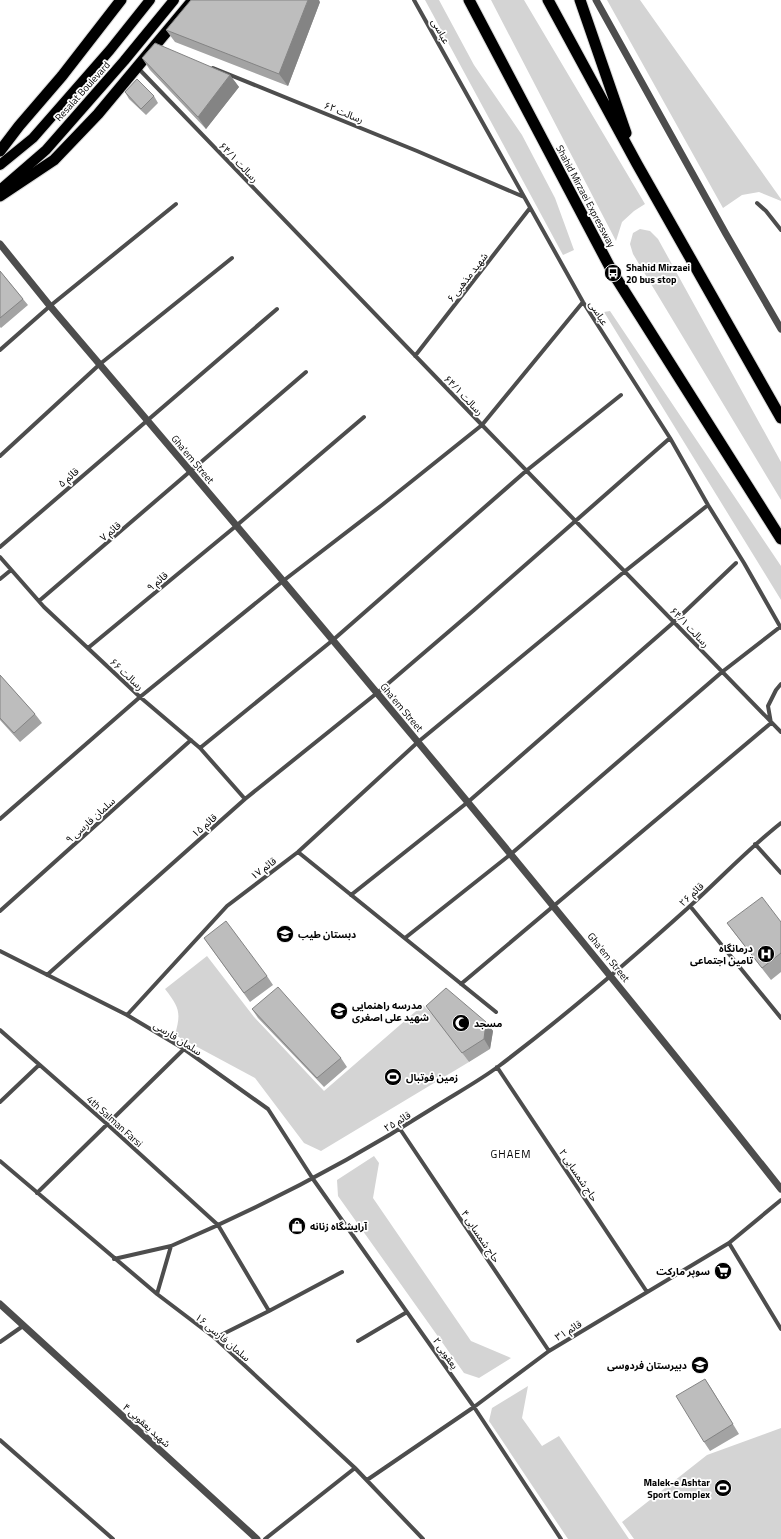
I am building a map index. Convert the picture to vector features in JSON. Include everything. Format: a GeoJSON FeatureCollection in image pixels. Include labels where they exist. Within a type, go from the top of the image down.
{"type":"FeatureCollection","features":[{"type":"Feature","properties":{"kind":"highway"},"geometry":{"type":"LineString","coordinates":[[0,151],[19,126],[62,76],[121,0]]}},
{"type":"Feature","properties":{"kind":"highway"},"geometry":{"type":"LineString","coordinates":[[0,196],[54,160],[98,114],[158,46],[193,0]]}},
{"type":"Feature","properties":{"kind":"highway","name":"Shahid Mirzaei Expressway"},"geometry":{"type":"LineString","coordinates":[[469,0],[613,273],[781,539]]}},
{"type":"Feature","properties":{"kind":"highway"},"geometry":{"type":"LineString","coordinates":[[548,0],[637,164],[781,418]]}},
{"type":"Feature","properties":{"kind":"highway"},"geometry":{"type":"LineString","coordinates":[[580,0],[637,164]]}},
{"type":"Feature","properties":{"kind":"main road","name":"Resalat Boulevard"},"geometry":{"type":"LineString","coordinates":[[0,165],[34,138],[110,50],[150,0]]}},
{"type":"Feature","properties":{"kind":"main road","name":"Resalat Boulevard"},"geometry":{"type":"LineString","coordinates":[[0,190],[46,150],[124,61],[174,0]]}},
{"type":"Feature","properties":{"kind":"street","name":"عباسی"},"geometry":{"type":"LineString","coordinates":[[414,0],[583,302],[670,438],[781,628]]}},
{"type":"Feature","properties":{"kind":"street"},"geometry":{"type":"LineString","coordinates":[[596,0],[726,234],[781,329]]}},
{"type":"Feature","properties":{"kind":"street","name":"رسالت ۶۲"},"geometry":{"type":"LineString","coordinates":[[209,66],[384,137],[524,197]]}},
{"type":"Feature","properties":{"kind":"street","name":"رسالت ۶۴/۱"},"geometry":{"type":"LineString","coordinates":[[137,68],[526,471],[781,732]]}},
{"type":"Feature","properties":{"kind":"street"},"geometry":{"type":"LineString","coordinates":[[757,203],[766,211],[781,230]]}},
{"type":"Feature","properties":{"kind":"street"},"geometry":{"type":"LineString","coordinates":[[0,350],[50,306],[176,204]]}},
{"type":"Feature","properties":{"kind":"street","name":"شهید مذهبی ۶"},"geometry":{"type":"LineString","coordinates":[[415,356],[530,208]]}},
{"type":"Feature","properties":{"kind":"street","name":"Gha'em Street"},"geometry":{"type":"LineString","coordinates":[[0,244],[50,306],[333,640],[554,905],[781,1189]]}},
{"type":"Feature","properties":{"kind":"street"},"geometry":{"type":"LineString","coordinates":[[0,456],[100,364],[232,258]]}},
{"type":"Feature","properties":{"kind":"street"},"geometry":{"type":"LineString","coordinates":[[0,819],[140,697],[283,581],[382,505],[482,425],[583,302]]}},
{"type":"Feature","properties":{"kind":"street","name":"قائم ۵"},"geometry":{"type":"LineString","coordinates":[[0,547],[277,309]]}},
{"type":"Feature","properties":{"kind":"street","name":"قائم ۷"},"geometry":{"type":"LineString","coordinates":[[39,601],[306,372]]}},
{"type":"Feature","properties":{"kind":"street"},"geometry":{"type":"LineString","coordinates":[[200,748],[333,640],[526,471],[621,395]]}},
{"type":"Feature","properties":{"kind":"street","name":"قائم ۹"},"geometry":{"type":"LineString","coordinates":[[88,648],[236,526],[364,417]]}},
{"type":"Feature","properties":{"kind":"street","name":"قائم ۱۵"},"geometry":{"type":"LineString","coordinates":[[47,975],[245,799],[377,693],[670,438]]}},
{"type":"Feature","properties":{"kind":"street","name":"قائم ۱۷"},"geometry":{"type":"LineString","coordinates":[[127,1015],[227,906],[298,852],[418,742],[624,572],[708,505]]}},
{"type":"Feature","properties":{"kind":"street","name":"رسالت ۶۶"},"geometry":{"type":"LineString","coordinates":[[0,557],[39,601],[88,648],[140,697],[200,748],[245,799]]}},
{"type":"Feature","properties":{"kind":"street"},"geometry":{"type":"LineString","coordinates":[[351,895],[468,802],[674,622],[736,564]]}},
{"type":"Feature","properties":{"kind":"street"},"geometry":{"type":"LineString","coordinates":[[0,579],[11,570]]}},
{"type":"Feature","properties":{"kind":"street"},"geometry":{"type":"LineString","coordinates":[[405,938],[511,854],[722,672],[781,628]]}},
{"type":"Feature","properties":{"kind":"street"},"geometry":{"type":"LineString","coordinates":[[461,984],[771,723],[768,706],[776,690],[781,684]]}},
{"type":"Feature","properties":{"kind":"street","name":"سلمان فارسی ۹"},"geometry":{"type":"LineString","coordinates":[[0,911],[191,740]]}},
{"type":"Feature","properties":{"kind":"street","name":"قائم ۲۶"},"geometry":{"type":"LineString","coordinates":[[611,975],[690,906],[755,844],[781,823]]}},
{"type":"Feature","properties":{"kind":"street"},"geometry":{"type":"LineString","coordinates":[[755,844],[781,873]]}},
{"type":"Feature","properties":{"kind":"street"},"geometry":{"type":"LineString","coordinates":[[298,852],[496,1012]]}},
{"type":"Feature","properties":{"kind":"street"},"geometry":{"type":"LineString","coordinates":[[690,906],[781,1018]]}},
{"type":"Feature","properties":{"kind":"street","name":"سلمان فارسی"},"geometry":{"type":"LineString","coordinates":[[0,951],[127,1015],[184,1049],[268,1109],[312,1179]]}},
{"type":"Feature","properties":{"kind":"street","name":"قائم ۲۵"},"geometry":{"type":"LineString","coordinates":[[114,1259],[171,1246],[218,1225],[312,1179],[400,1129],[497,1067],[611,975]]}},
{"type":"Feature","properties":{"kind":"street","name":"4th Salman Farsi"},"geometry":{"type":"LineString","coordinates":[[0,1030],[107,1124],[218,1225],[269,1311]]}},
{"type":"Feature","properties":{"kind":"street"},"geometry":{"type":"LineString","coordinates":[[37,1193],[184,1049]]}},
{"type":"Feature","properties":{"kind":"street"},"geometry":{"type":"LineString","coordinates":[[0,1102],[39,1065]]}},
{"type":"Feature","properties":{"kind":"street","name":"حاج شمسایی ۲"},"geometry":{"type":"LineString","coordinates":[[497,1067],[647,1292]]}},
{"type":"Feature","properties":{"kind":"street","name":"حاج شمسایی ۴"},"geometry":{"type":"LineString","coordinates":[[400,1129],[549,1352]]}},
{"type":"Feature","properties":{"kind":"street","name":"سلمان فارسی ۱۶"},"geometry":{"type":"LineString","coordinates":[[0,1161],[156,1294],[215,1338],[355,1468],[423,1539]]}},
{"type":"Feature","properties":{"kind":"street","name":"یعقوبی ۲"},"geometry":{"type":"LineString","coordinates":[[312,1179],[474,1407],[561,1539]]}},
{"type":"Feature","properties":{"kind":"street","name":"قائم ۳۱"},"geometry":{"type":"LineString","coordinates":[[367,1480],[474,1407],[549,1352],[728,1243],[781,1200]]}},
{"type":"Feature","properties":{"kind":"street"},"geometry":{"type":"LineString","coordinates":[[728,1243],[781,1329]]}},
{"type":"Feature","properties":{"kind":"street"},"geometry":{"type":"LineString","coordinates":[[156,1294],[171,1246]]}},
{"type":"Feature","properties":{"kind":"street"},"geometry":{"type":"LineString","coordinates":[[215,1338],[342,1272]]}},
{"type":"Feature","properties":{"kind":"street","name":"شهید یعقوبی ۴"},"geometry":{"type":"LineString","coordinates":[[0,1304],[257,1539]]}},
{"type":"Feature","properties":{"kind":"street"},"geometry":{"type":"LineString","coordinates":[[358,1341],[407,1312]]}},
{"type":"Feature","properties":{"kind":"street"},"geometry":{"type":"LineString","coordinates":[[0,1342],[23,1326]]}},
{"type":"Feature","properties":{"kind":"street"},"geometry":{"type":"LineString","coordinates":[[0,1440],[113,1539]]}},
{"type":"Feature","properties":{"kind":"street"},"geometry":{"type":"LineString","coordinates":[[265,1539],[355,1468]]}},
{"type":"Feature","properties":{"kind":"shaded area"},"geometry":{"type":"Polygon","coordinates":[[[425,0],[439,0],[474,65],[522,135],[555,198],[574,250],[563,255],[425,0]]]}},
{"type":"Feature","properties":{"kind":"shaded area"},"geometry":{"type":"Polygon","coordinates":[[[491,0],[524,0],[645,204],[634,211],[622,222],[616,241],[491,0]]]}},
{"type":"Feature","properties":{"kind":"shaded area"},"geometry":{"type":"Polygon","coordinates":[[[607,0],[640,0],[781,201],[759,192],[742,195],[723,208],[607,0]]]}},
{"type":"Feature","properties":{"kind":"shaded area"},"geometry":{"type":"Polygon","coordinates":[[[640,229],[650,231],[658,239],[781,462],[781,500],[633,254],[630,244],[633,233],[640,229]]]}},
{"type":"Feature","properties":{"kind":"shaded area"},"geometry":{"type":"Polygon","coordinates":[[[610,311],[781,566],[781,600],[604,312],[610,311]]]}},
{"type":"Feature","properties":{"kind":"shaded area"},"geometry":{"type":"Polygon","coordinates":[[[207,956],[254,1017],[324,1091],[423,1005],[433,1015],[469,1062],[321,1151],[304,1143],[255,1078],[175,1035],[178,1021],[178,1011],[174,1001],[165,989],[207,956]]]}},
{"type":"Feature","properties":{"kind":"shaded area"},"geometry":{"type":"Polygon","coordinates":[[[374,1156],[379,1163],[373,1198],[471,1341],[511,1358],[479,1378],[464,1373],[338,1196],[337,1180],[374,1156]]]}},
{"type":"Feature","properties":{"kind":"shaded area"},"geometry":{"type":"Polygon","coordinates":[[[528,1386],[522,1418],[542,1446],[559,1436],[629,1539],[568,1539],[489,1421],[492,1408],[528,1386]]]}},
{"type":"Feature","properties":{"kind":"shaded area","name":"Malek-e Ashtar Sport Complex"},"geometry":{"type":"Polygon","coordinates":[[[781,1428],[781,1539],[634,1539],[622,1522],[707,1455],[781,1428]]]}},
{"type":"Feature","properties":{"kind":"building"},"geometry":{"type":"Polygon","coordinates":[[[191,0],[308,0],[279,74],[166,30],[191,0]]]}},
{"type":"Feature","properties":{"kind":"building"},"geometry":{"type":"Polygon","coordinates":[[[155,43],[230,75],[198,117],[142,58],[155,43]]]}},
{"type":"Feature","properties":{"kind":"building"},"geometry":{"type":"Polygon","coordinates":[[[137,79],[154,96],[141,109],[125,92],[137,79]]]}},
{"type":"Feature","properties":{"kind":"building"},"geometry":{"type":"Polygon","coordinates":[[[0,271],[23,299],[0,318],[0,271]]]}},
{"type":"Feature","properties":{"kind":"building"},"geometry":{"type":"Polygon","coordinates":[[[0,675],[35,714],[14,733],[0,718],[0,675]]]}},
{"type":"Feature","properties":{"kind":"building","name":"درمانگاه تامین اجتماعی"},"geometry":{"type":"Polygon","coordinates":[[[762,897],[781,922],[781,953],[762,968],[727,923],[762,897]]]}},
{"type":"Feature","properties":{"kind":"building"},"geometry":{"type":"Polygon","coordinates":[[[226,921],[267,976],[244,993],[204,938],[226,921]]]}},
{"type":"Feature","properties":{"kind":"building"},"geometry":{"type":"Polygon","coordinates":[[[278,987],[341,1058],[317,1078],[252,1009],[278,987]]]}},
{"type":"Feature","properties":{"kind":"building","name":"مسجد"},"geometry":{"type":"Polygon","coordinates":[[[446,988],[486,1022],[484,1039],[462,1053],[426,1006],[446,988]]]}},
{"type":"Feature","properties":{"kind":"building"},"geometry":{"type":"Polygon","coordinates":[[[705,1379],[733,1424],[704,1442],[676,1396],[705,1379]]]}},
{"type":"Feature","properties":{"kind":"place","name":"Shahid Mirzaei 20 bus stop"},"geometry":{"type":"Point","coordinates":[613,273]}},
{"type":"Feature","properties":{"kind":"place","name":"دبستان طیب"},"geometry":{"type":"Point","coordinates":[285,934]}},
{"type":"Feature","properties":{"kind":"place","name":"درمانگاه تامین اجتماعی"},"geometry":{"type":"Point","coordinates":[766,954]}},
{"type":"Feature","properties":{"kind":"place","name":"مدرسه راهنمایی شهید علی اصغری"},"geometry":{"type":"Point","coordinates":[339,1011]}},
{"type":"Feature","properties":{"kind":"place","name":"مسجد"},"geometry":{"type":"Point","coordinates":[461,1023]}},
{"type":"Feature","properties":{"kind":"place","name":"زمین فوتبال"},"geometry":{"type":"Point","coordinates":[393,1077]}},
{"type":"Feature","properties":{"kind":"place","name":"آرایشگاه زنانه"},"geometry":{"type":"Point","coordinates":[297,1226]}},
{"type":"Feature","properties":{"kind":"place","name":"سوپر مارکت"},"geometry":{"type":"Point","coordinates":[723,1271]}},
{"type":"Feature","properties":{"kind":"place","name":"دبیرستان فردوسی"},"geometry":{"type":"Point","coordinates":[700,1365]}},
{"type":"Feature","properties":{"kind":"place","name":"Malek-e Ashtar Sport Complex"},"geometry":{"type":"Point","coordinates":[723,1488]}},
{"type":"Feature","properties":{"kind":"district","name":"GHAEM"},"geometry":{"type":"Point","coordinates":[511,1154]}}]}
